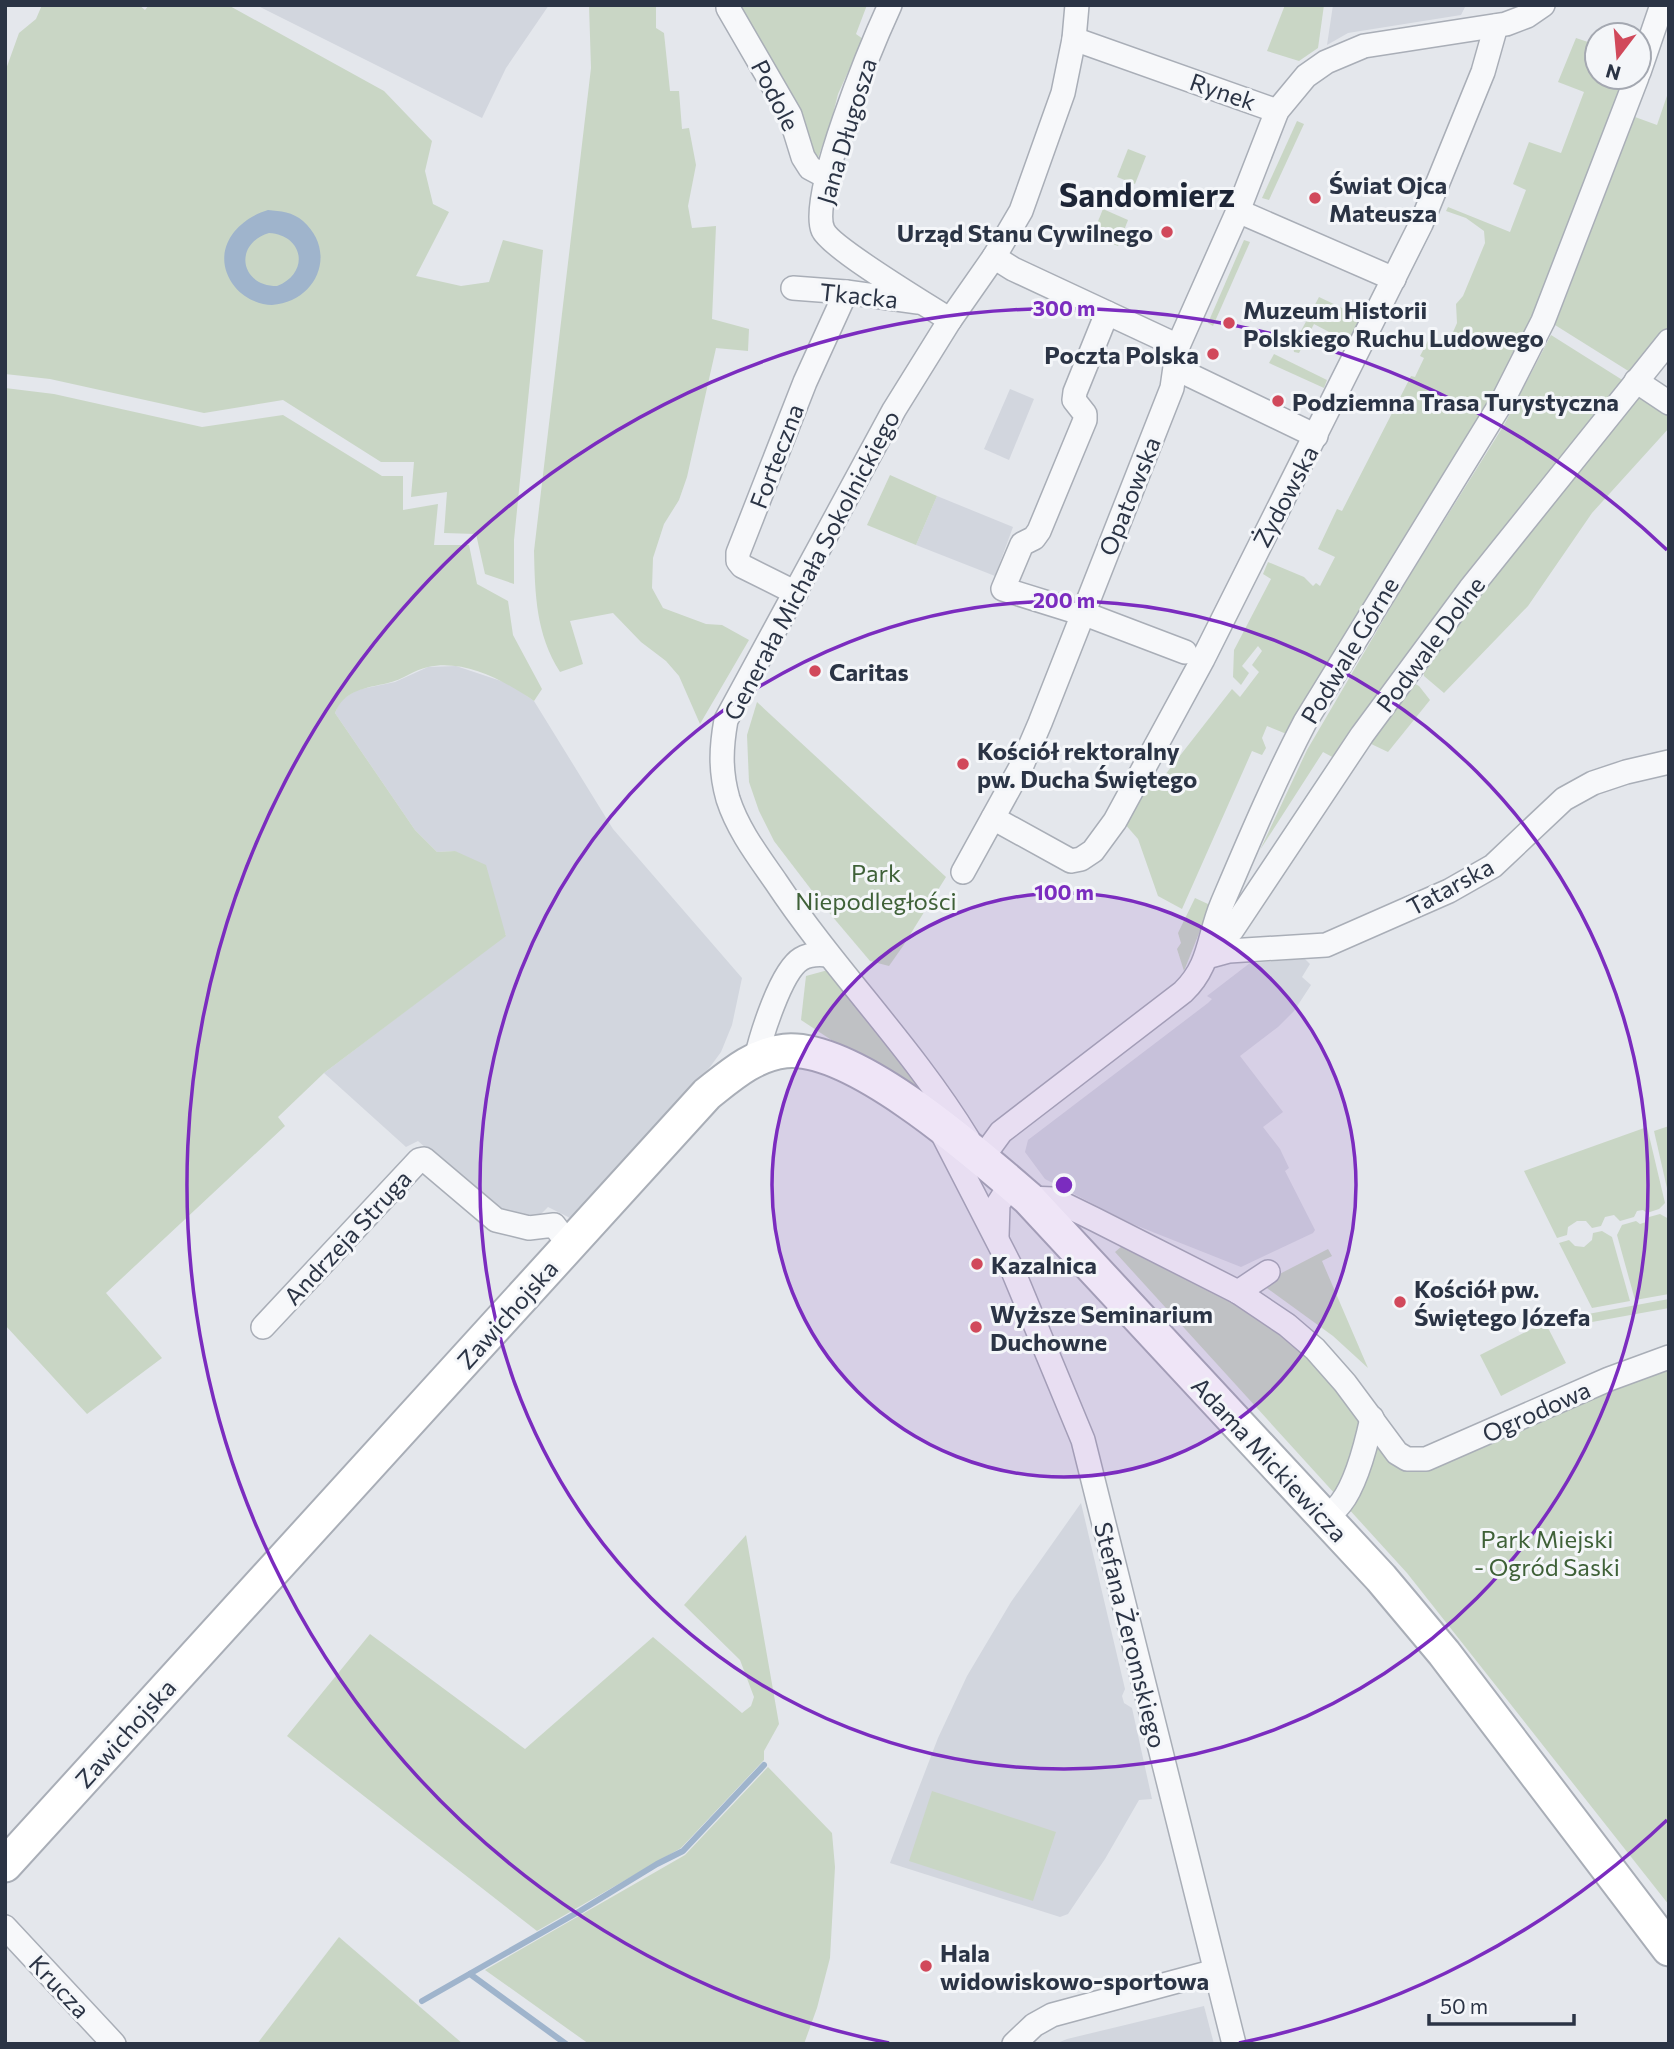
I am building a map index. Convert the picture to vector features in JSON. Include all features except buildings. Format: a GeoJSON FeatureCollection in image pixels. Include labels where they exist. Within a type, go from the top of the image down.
{"type":"FeatureCollection","features":[{"type":"Feature","properties":{"kind":"street","name":"Jana Długosza"},"geometry":{"type":"LineString","coordinates":[[890,5],[851,98],[827,177],[820,219],[829,239],[950,320]]}},
{"type":"Feature","properties":{"kind":"street"},"geometry":{"type":"LineString","coordinates":[[1077,5],[1074,39],[1063,93],[1021,211],[994,257],[1013,269],[1178,346]]}},
{"type":"Feature","properties":{"kind":"street"},"geometry":{"type":"LineString","coordinates":[[1277,111],[1306,76],[1348,51],[1364,46],[1496,26],[1527,16],[1543,5]]}},
{"type":"Feature","properties":{"kind":"street"},"geometry":{"type":"LineString","coordinates":[[1653,31],[1662,5]]}},
{"type":"Feature","properties":{"kind":"street","name":"Podole"},"geometry":{"type":"LineString","coordinates":[[728,8],[787,107],[803,157],[810,168],[827,177]]}},
{"type":"Feature","properties":{"kind":"street","name":"Żydowska"},"geometry":{"type":"LineString","coordinates":[[993,817],[1071,861],[1081,859],[1093,851],[1126,802],[1203,659],[1428,208],[1483,72],[1496,26]]}},
{"type":"Feature","properties":{"kind":"street","name":"Rynek"},"geometry":{"type":"LineString","coordinates":[[1074,39],[1277,111],[1238,211],[1178,346]]}},
{"type":"Feature","properties":{"kind":"street","name":"Podwale Górne"},"geometry":{"type":"LineString","coordinates":[[979,1156],[1001,1132],[1182,992],[1200,971],[1207,957],[1220,909],[1282,765],[1305,722],[1503,400],[1543,321],[1632,91]]}},
{"type":"Feature","properties":{"kind":"street"},"geometry":{"type":"LineString","coordinates":[[1238,211],[1394,279]]}},
{"type":"Feature","properties":{"kind":"street","name":"Generała Michała Sokolnickiego"},"geometry":{"type":"LineString","coordinates":[[828,955],[749,843],[733,813],[720,766],[726,720],[894,410],[950,320],[994,257]]}},
{"type":"Feature","properties":{"kind":"street","name":"Tkacka"},"geometry":{"type":"LineString","coordinates":[[793,288],[924,303]]}},
{"type":"Feature","properties":{"kind":"street","name":"Forteczna"},"geometry":{"type":"LineString","coordinates":[[796,593],[742,566],[738,561],[738,554],[805,382],[846,292]]}},
{"type":"Feature","properties":{"kind":"street"},"geometry":{"type":"LineString","coordinates":[[1107,313],[1074,392],[1074,400],[1085,414],[1085,421],[1039,531],[1034,538],[1022,544],[1003,589],[1082,614],[1185,652]]}},
{"type":"Feature","properties":{"kind":"street","name":"Podwale Dolne"},"geometry":{"type":"LineString","coordinates":[[1207,957],[1232,930],[1362,735],[1470,589],[1669,341]]}},
{"type":"Feature","properties":{"kind":"street","name":"Opatowska"},"geometry":{"type":"LineString","coordinates":[[963,872],[1022,765],[1172,388],[1177,369],[1178,346]]}},
{"type":"Feature","properties":{"kind":"street"},"geometry":{"type":"LineString","coordinates":[[1177,369],[1316,436]]}},
{"type":"Feature","properties":{"kind":"street"},"geometry":{"type":"LineString","coordinates":[[1636,381],[1669,403]]}},
{"type":"Feature","properties":{"kind":"street","name":"Tatarska"},"geometry":{"type":"LineString","coordinates":[[1207,957],[1229,951],[1326,945],[1449,891],[1493,866],[1563,799],[1593,783],[1669,762]]}},
{"type":"Feature","properties":{"kind":"street"},"geometry":{"type":"LineString","coordinates":[[756,1059],[762,1033],[777,995],[796,962],[817,954],[828,955],[945,1101],[979,1156]]}},
{"type":"Feature","properties":{"kind":"street","name":"Adama Mickiewicza"},"geometry":{"type":"LineString","coordinates":[[756,1059],[787,1051],[823,1055],[867,1077],[937,1124],[1019,1191],[1381,1578],[1444,1653],[1669,1949]]}},
{"type":"Feature","properties":{"kind":"street","name":"Zawichojska"},"geometry":{"type":"LineString","coordinates":[[5,1865],[707,1094],[756,1059]]}},
{"type":"Feature","properties":{"kind":"street","name":"Stefana Żeromskiego"},"geometry":{"type":"LineString","coordinates":[[937,1124],[983,1215],[997,1236],[1083,1440],[1234,2044]]}},
{"type":"Feature","properties":{"kind":"street","name":"Andrzeja Struga"},"geometry":{"type":"LineString","coordinates":[[263,1326],[419,1160],[425,1159],[496,1220],[529,1228],[554,1225],[569,1245]]}},
{"type":"Feature","properties":{"kind":"street"},"geometry":{"type":"LineString","coordinates":[[1019,1191],[1053,1199],[1238,1292],[1287,1325],[1315,1349],[1372,1418],[1368,1437],[1347,1492],[1342,1502],[1326,1519]]}},
{"type":"Feature","properties":{"kind":"street","name":"Stefana Żeromskiego"},"geometry":{"type":"LineString","coordinates":[[997,1236],[998,1204],[1019,1191]]}},
{"type":"Feature","properties":{"kind":"street"},"geometry":{"type":"LineString","coordinates":[[1238,1292],[1268,1272]]}},
{"type":"Feature","properties":{"kind":"street","name":"Ogrodowa"},"geometry":{"type":"LineString","coordinates":[[1372,1418],[1402,1458],[1416,1461],[1426,1459],[1609,1379],[1669,1357]]}},
{"type":"Feature","properties":{"kind":"street","name":"Krucza"},"geometry":{"type":"LineString","coordinates":[[5,1927],[114,2044]]}},
{"type":"Feature","properties":{"kind":"street"},"geometry":{"type":"LineString","coordinates":[[1014,2044],[1034,2025],[1052,2015],[1215,1971]]}},
{"type":"Feature","properties":{"kind":"shaded area"},"geometry":{"type":"Polygon","coordinates":[[[256,5],[549,5],[506,68],[482,118],[256,5]]]}},
{"type":"Feature","properties":{"kind":"shaded area"},"geometry":{"type":"Polygon","coordinates":[[[1333,5],[1466,5],[1461,15],[1348,33],[1327,45],[1333,5]]]}},
{"type":"Feature","properties":{"kind":"shaded area"},"geometry":{"type":"Polygon","coordinates":[[[1010,389],[1034,399],[1009,460],[984,449],[1010,389]]]}},
{"type":"Feature","properties":{"kind":"shaded area"},"geometry":{"type":"Polygon","coordinates":[[[937,496],[1013,527],[995,576],[916,545],[937,496]]]}},
{"type":"Feature","properties":{"kind":"shaded area"},"geometry":{"type":"Polygon","coordinates":[[[456,666],[510,684],[534,701],[613,829],[742,978],[732,1025],[721,1052],[570,1218],[548,1207],[535,1220],[504,1217],[418,1141],[406,1147],[324,1073],[506,935],[455,851],[437,852],[415,830],[335,713],[340,701],[357,690],[395,682],[428,667],[456,666]]]}},
{"type":"Feature","properties":{"kind":"shaded area"},"geometry":{"type":"Polygon","coordinates":[[[1305,959],[1310,964],[1302,977],[1311,985],[1294,1011],[1240,1056],[1283,1112],[1263,1127],[1280,1149],[1289,1168],[1285,1171],[1315,1230],[1313,1233],[1241,1267],[1130,1223],[1045,1179],[1025,1152],[1028,1140],[1208,1003],[1212,999],[1207,996],[1250,963],[1305,959]]]}},
{"type":"Feature","properties":{"kind":"shaded area"},"geometry":{"type":"Polygon","coordinates":[[[1081,1503],[1125,1689],[1122,1696],[1124,1703],[1132,1708],[1152,1799],[1139,1800],[1105,1859],[1068,1914],[1060,1917],[890,1863],[938,1738],[967,1676],[1011,1602],[1081,1503]]]}},
{"type":"Feature","properties":{"kind":"shaded area"},"geometry":{"type":"Polygon","coordinates":[[[1204,2006],[1214,2044],[1055,2044],[1067,2039],[1204,2006]]]}},
{"type":"Feature","properties":{"kind":"green space"},"geometry":{"type":"Polygon","coordinates":[[[42,5],[139,5],[145,10],[149,5],[228,5],[384,91],[432,141],[425,171],[433,204],[449,212],[416,276],[461,286],[489,282],[503,240],[543,250],[514,540],[514,584],[485,574],[476,534],[444,533],[447,492],[411,497],[414,462],[381,462],[283,400],[204,413],[50,379],[5,374],[5,72],[19,33],[36,19],[42,5]]]}},
{"type":"Feature","properties":{"kind":"green space"},"geometry":{"type":"Polygon","coordinates":[[[589,5],[656,5],[656,28],[664,33],[670,91],[679,91],[682,129],[689,128],[696,165],[688,206],[692,228],[716,226],[712,319],[749,329],[748,351],[716,348],[687,477],[679,500],[664,524],[653,558],[652,588],[663,608],[706,624],[722,625],[749,640],[700,724],[679,676],[613,613],[570,621],[583,664],[560,672],[546,643],[538,614],[534,551],[591,68],[589,5]]]}},
{"type":"Feature","properties":{"kind":"green space"},"geometry":{"type":"Polygon","coordinates":[[[740,5],[867,5],[856,34],[863,39],[838,94],[818,158],[814,158],[740,5]]]}},
{"type":"Feature","properties":{"kind":"green space"},"geometry":{"type":"Polygon","coordinates":[[[1285,5],[1324,5],[1318,48],[1299,61],[1267,51],[1285,5]]]}},
{"type":"Feature","properties":{"kind":"green space"},"geometry":{"type":"Polygon","coordinates":[[[1576,38],[1583,40],[1583,91],[1620,91],[1538,308],[1495,393],[1289,735],[1267,726],[1262,738],[1266,748],[1262,755],[1252,751],[1182,909],[1158,896],[1138,839],[1124,823],[1152,774],[1161,780],[1232,689],[1240,697],[1259,672],[1252,665],[1262,651],[1258,646],[1242,666],[1249,673],[1241,685],[1233,677],[1234,650],[1271,579],[1263,574],[1268,562],[1304,577],[1313,586],[1316,583],[1320,586],[1335,557],[1318,549],[1337,509],[1342,511],[1411,376],[1415,377],[1424,358],[1420,356],[1430,337],[1447,346],[1457,323],[1456,304],[1463,296],[1485,243],[1484,231],[1466,218],[1446,211],[1448,207],[1510,232],[1526,190],[1513,184],[1529,142],[1561,153],[1584,92],[1558,82],[1576,38]]]}},
{"type":"Feature","properties":{"kind":"green space"},"geometry":{"type":"Polygon","coordinates":[[[1669,90],[1669,327],[1630,372],[1555,325],[1635,117],[1657,125],[1669,90]]]}},
{"type":"Feature","properties":{"kind":"green space"},"geometry":{"type":"Polygon","coordinates":[[[1297,121],[1304,124],[1269,200],[1262,198],[1297,121]]]}},
{"type":"Feature","properties":{"kind":"green space"},"geometry":{"type":"Polygon","coordinates":[[[1128,149],[1146,156],[1135,184],[1117,177],[1128,149]]]}},
{"type":"Feature","properties":{"kind":"green space"},"geometry":{"type":"Polygon","coordinates":[[[1103,209],[1128,220],[1118,246],[1092,236],[1103,209]]]}},
{"type":"Feature","properties":{"kind":"green space"},"geometry":{"type":"Polygon","coordinates":[[[1244,240],[1250,242],[1213,326],[1208,323],[1244,240]]]}},
{"type":"Feature","properties":{"kind":"green space"},"geometry":{"type":"Polygon","coordinates":[[[1319,297],[1361,317],[1348,342],[1314,324],[1299,353],[1294,352],[1293,346],[1319,297]]]}},
{"type":"Feature","properties":{"kind":"green space"},"geometry":{"type":"Polygon","coordinates":[[[1551,335],[1624,381],[1336,759],[1323,752],[1260,850],[1307,750],[1402,588],[1504,425],[1551,335]]]}},
{"type":"Feature","properties":{"kind":"green space"},"geometry":{"type":"Polygon","coordinates":[[[1274,354],[1327,380],[1324,388],[1269,363],[1274,354]]]}},
{"type":"Feature","properties":{"kind":"green space"},"geometry":{"type":"Polygon","coordinates":[[[5,388],[54,394],[202,427],[283,415],[382,476],[403,476],[403,510],[438,504],[434,545],[469,545],[477,584],[508,601],[513,635],[542,689],[534,701],[497,679],[470,669],[442,665],[423,668],[393,682],[357,691],[339,705],[335,713],[415,830],[437,852],[455,851],[486,865],[506,936],[324,1073],[278,1117],[285,1126],[106,1293],[162,1358],[87,1414],[5,1325],[5,388]]]}},
{"type":"Feature","properties":{"kind":"green space"},"geometry":{"type":"Polygon","coordinates":[[[1637,392],[1669,409],[1669,428],[1592,513],[1528,606],[1444,693],[1424,676],[1423,665],[1637,392]]]}},
{"type":"Feature","properties":{"kind":"green space"},"geometry":{"type":"Polygon","coordinates":[[[890,475],[937,496],[916,545],[867,525],[890,475]]]}},
{"type":"Feature","properties":{"kind":"green space"},"geometry":{"type":"Polygon","coordinates":[[[1410,681],[1419,686],[1430,700],[1388,752],[1367,742],[1410,681]]]}},
{"type":"Feature","properties":{"kind":"green space","name":"Park Niepodległości"},"geometry":{"type":"Polygon","coordinates":[[[757,702],[946,877],[889,966],[870,961],[826,909],[774,841],[759,811],[749,782],[747,735],[757,702]]]}},
{"type":"Feature","properties":{"kind":"green space"},"geometry":{"type":"Polygon","coordinates":[[[1195,898],[1208,904],[1209,908],[1184,971],[1177,949],[1181,943],[1178,933],[1195,898]]]}},
{"type":"Feature","properties":{"kind":"green space"},"geometry":{"type":"Polygon","coordinates":[[[828,970],[917,1085],[909,1091],[801,1020],[806,976],[828,970]]]}},
{"type":"Feature","properties":{"kind":"green space"},"geometry":{"type":"Polygon","coordinates":[[[1669,1126],[1669,1197],[1654,1131],[1669,1126]]]}},
{"type":"Feature","properties":{"kind":"green space"},"geometry":{"type":"Polygon","coordinates":[[[1647,1127],[1665,1203],[1659,1209],[1647,1213],[1643,1210],[1637,1211],[1634,1217],[1620,1221],[1614,1215],[1605,1217],[1601,1226],[1592,1228],[1586,1221],[1577,1221],[1568,1227],[1567,1235],[1557,1238],[1524,1171],[1647,1127]]]}},
{"type":"Feature","properties":{"kind":"green space"},"geometry":{"type":"Polygon","coordinates":[[[1660,1214],[1669,1219],[1669,1294],[1635,1300],[1617,1235],[1622,1225],[1636,1221],[1640,1224],[1646,1222],[1649,1217],[1660,1214]]]}},
{"type":"Feature","properties":{"kind":"green space"},"geometry":{"type":"Polygon","coordinates":[[[1602,1231],[1612,1237],[1630,1301],[1592,1308],[1559,1243],[1569,1240],[1575,1246],[1584,1247],[1592,1240],[1593,1233],[1602,1231]]]}},
{"type":"Feature","properties":{"kind":"green space","name":"Park Miejski - Ogród Saski"},"geometry":{"type":"Polygon","coordinates":[[[1122,1246],[1257,1314],[1302,1348],[1361,1422],[1405,1470],[1436,1467],[1643,1374],[1669,1365],[1669,1905],[1407,1573],[1115,1252],[1122,1246]]]}},
{"type":"Feature","properties":{"kind":"green space"},"geometry":{"type":"Polygon","coordinates":[[[1328,1249],[1332,1256],[1322,1261],[1368,1368],[1333,1336],[1264,1286],[1266,1281],[1328,1249]]]}},
{"type":"Feature","properties":{"kind":"green space"},"geometry":{"type":"Polygon","coordinates":[[[1669,1299],[1669,1308],[1592,1322],[1588,1314],[1669,1299]]]}},
{"type":"Feature","properties":{"kind":"green space"},"geometry":{"type":"Polygon","coordinates":[[[1545,1322],[1566,1363],[1501,1396],[1480,1355],[1545,1322]]]}},
{"type":"Feature","properties":{"kind":"green space"},"geometry":{"type":"Polygon","coordinates":[[[746,1535],[779,1724],[764,1751],[764,1760],[681,1848],[537,1931],[287,1736],[370,1634],[525,1749],[653,1637],[742,1713],[751,1706],[754,1697],[740,1660],[684,1605],[746,1535]]]}},
{"type":"Feature","properties":{"kind":"green space"},"geometry":{"type":"Polygon","coordinates":[[[768,1767],[832,1833],[835,1867],[830,1958],[804,2044],[589,2044],[485,1970],[685,1855],[768,1767]]]}},
{"type":"Feature","properties":{"kind":"green space"},"geometry":{"type":"Polygon","coordinates":[[[932,1791],[1056,1832],[1033,1901],[909,1861],[932,1791]]]}},
{"type":"Feature","properties":{"kind":"green space"},"geometry":{"type":"Polygon","coordinates":[[[339,1937],[463,2044],[257,2044],[339,1937]]]}},
{"type":"Feature","properties":{"kind":"water"},"geometry":{"type":"Polygon","coordinates":[[[268,210],[295,216],[314,233],[319,247],[318,274],[301,295],[288,302],[272,305],[252,300],[235,287],[228,275],[224,262],[229,240],[236,230],[256,215],[268,210]],[[269,233],[257,238],[246,255],[249,272],[265,284],[277,286],[288,280],[295,273],[298,264],[296,247],[281,235],[269,233]]]}},
{"type":"Feature","properties":{"kind":"waterway"},"geometry":{"type":"LineString","coordinates":[[422,2001],[683,1851],[764,1765]]}},
{"type":"Feature","properties":{"kind":"waterway"},"geometry":{"type":"LineString","coordinates":[[470,1974],[566,2044]]}},
{"type":"Feature","properties":{"kind":"place","name":"Świat Ojca Mateusza"},"geometry":{"type":"Point","coordinates":[1315,198]}},
{"type":"Feature","properties":{"kind":"place","name":"Urząd Stanu Cywilnego"},"geometry":{"type":"Point","coordinates":[1167,232]}},
{"type":"Feature","properties":{"kind":"place","name":"Muzeum Historii Polskiego Ruchu Ludowego"},"geometry":{"type":"Point","coordinates":[1229,323]}},
{"type":"Feature","properties":{"kind":"place","name":"Poczta Polska"},"geometry":{"type":"Point","coordinates":[1213,354]}},
{"type":"Feature","properties":{"kind":"place","name":"Podziemna Trasa Turystyczna"},"geometry":{"type":"Point","coordinates":[1278,401]}},
{"type":"Feature","properties":{"kind":"place","name":"Caritas"},"geometry":{"type":"Point","coordinates":[815,671]}},
{"type":"Feature","properties":{"kind":"place","name":"Kościół rektoralny pw. Ducha Świętego"},"geometry":{"type":"Point","coordinates":[963,764]}},
{"type":"Feature","properties":{"kind":"place","name":"Kazalnica"},"geometry":{"type":"Point","coordinates":[977,1264]}},
{"type":"Feature","properties":{"kind":"place","name":"Kościół pw. Świętego Józefa"},"geometry":{"type":"Point","coordinates":[1400,1302]}},
{"type":"Feature","properties":{"kind":"place","name":"Wyższe Seminarium Duchowne"},"geometry":{"type":"Point","coordinates":[976,1327]}},
{"type":"Feature","properties":{"kind":"place","name":"Hala widowiskowo-sportowa"},"geometry":{"type":"Point","coordinates":[926,1966]}},
{"type":"Feature","properties":{"kind":"district","name":"Sandomierz"},"geometry":{"type":"Point","coordinates":[1147,194]}}]}
